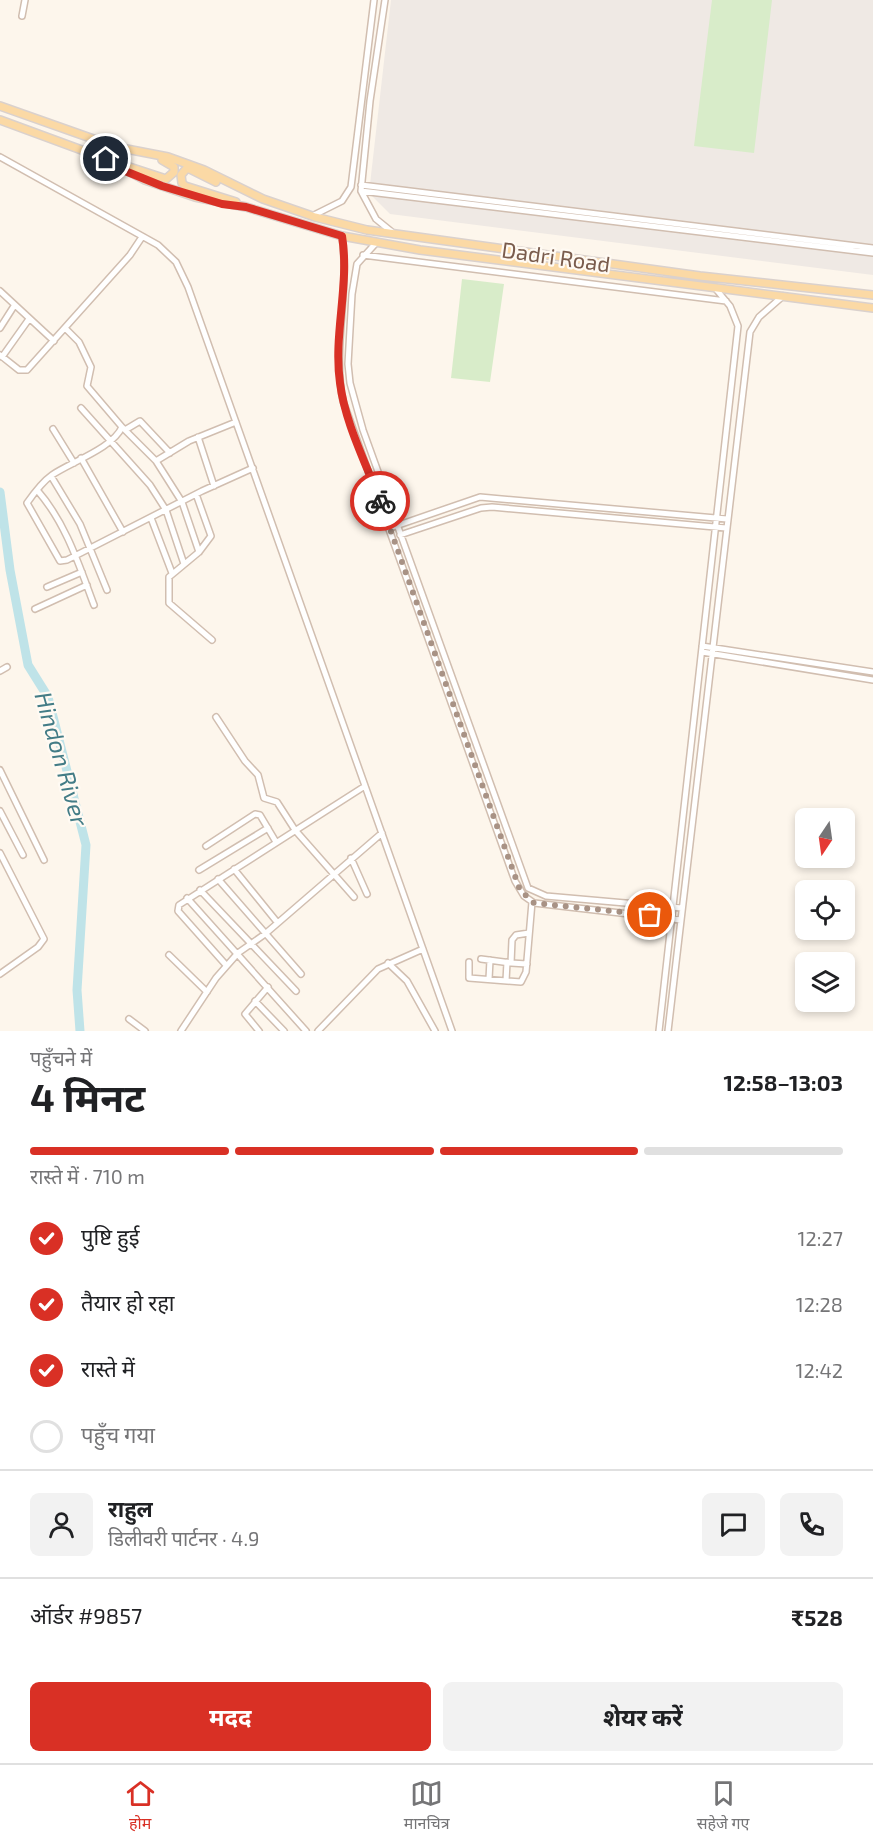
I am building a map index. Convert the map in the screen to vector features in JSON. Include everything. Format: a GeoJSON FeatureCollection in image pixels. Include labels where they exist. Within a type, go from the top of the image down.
{"type":"FeatureCollection","features":[{"type":"Feature","properties":{"kind":"main road","name":"Dadri Road"},"geometry":{"type":"LineString","coordinates":[[0,106],[116,147],[170,163],[174,172],[171,177],[161,178],[0,120]]}},
{"type":"Feature","properties":{"kind":"main road","name":"Dadri Road"},"geometry":{"type":"LineString","coordinates":[[116,147],[168,157],[204,170],[245,192]]}},
{"type":"Feature","properties":{"kind":"main road","name":"Dadri Road"},"geometry":{"type":"LineString","coordinates":[[106,159],[145,180],[195,197],[246,207]]}},
{"type":"Feature","properties":{"kind":"main road","name":"Dadri Road"},"geometry":{"type":"LineString","coordinates":[[873,295],[700,276],[399,236],[312,216],[190,169],[186,169],[181,175],[185,186],[342,236],[376,243],[873,308]]}},
{"type":"Feature","properties":{"kind":"street"},"geometry":{"type":"LineString","coordinates":[[22,16],[25,0]]}},
{"type":"Feature","properties":{"kind":"street"},"geometry":{"type":"LineString","coordinates":[[312,216],[333,207],[351,187],[374,0]]}},
{"type":"Feature","properties":{"kind":"street"},"geometry":{"type":"LineString","coordinates":[[385,0],[363,156],[361,188],[376,219],[399,236]]}},
{"type":"Feature","properties":{"kind":"street"},"geometry":{"type":"LineString","coordinates":[[355,154],[363,156]]}},
{"type":"Feature","properties":{"kind":"street"},"geometry":{"type":"LineString","coordinates":[[0,157],[158,245],[176,262],[188,286],[237,422],[452,1031]]}},
{"type":"Feature","properties":{"kind":"street"},"geometry":{"type":"LineString","coordinates":[[361,188],[873,248]]}},
{"type":"Feature","properties":{"kind":"street"},"geometry":{"type":"LineString","coordinates":[[361,188],[873,253]]}},
{"type":"Feature","properties":{"kind":"street"},"geometry":{"type":"LineString","coordinates":[[342,236],[346,274],[339,382],[343,401],[515,881],[530,901],[681,920]]}},
{"type":"Feature","properties":{"kind":"street"},"geometry":{"type":"LineString","coordinates":[[29,319],[1,356],[24,372],[130,255],[142,237]]}},
{"type":"Feature","properties":{"kind":"street"},"geometry":{"type":"LineString","coordinates":[[376,243],[357,264],[352,294],[348,364],[350,383],[363,430],[527,885],[532,892],[546,896],[682,908]]}},
{"type":"Feature","properties":{"kind":"street"},"geometry":{"type":"LineString","coordinates":[[363,255],[726,301]]}},
{"type":"Feature","properties":{"kind":"street"},"geometry":{"type":"LineString","coordinates":[[658,1031],[738,326],[726,301],[715,288]]}},
{"type":"Feature","properties":{"kind":"street"},"geometry":{"type":"LineString","coordinates":[[0,293],[54,341]]}},
{"type":"Feature","properties":{"kind":"street"},"geometry":{"type":"LineString","coordinates":[[668,1031],[750,332],[759,317],[783,296]]}},
{"type":"Feature","properties":{"kind":"street"},"geometry":{"type":"LineString","coordinates":[[0,328],[14,306]]}},
{"type":"Feature","properties":{"kind":"street"},"geometry":{"type":"LineString","coordinates":[[65,328],[79,342],[91,367],[87,386],[123,429],[156,461],[182,502],[199,552]]}},
{"type":"Feature","properties":{"kind":"street"},"geometry":{"type":"LineString","coordinates":[[81,408],[150,485],[166,510],[184,564]]}},
{"type":"Feature","properties":{"kind":"street"},"geometry":{"type":"LineString","coordinates":[[728,413],[739,415]]}},
{"type":"Feature","properties":{"kind":"street"},"geometry":{"type":"LineString","coordinates":[[170,453],[140,421],[123,429],[110,440],[51,476],[37,490],[27,506],[48,537],[58,559],[63,561],[91,549],[196,494],[253,468]]}},
{"type":"Feature","properties":{"kind":"street"},"geometry":{"type":"LineString","coordinates":[[156,461],[198,437],[237,422]]}},
{"type":"Feature","properties":{"kind":"street"},"geometry":{"type":"LineString","coordinates":[[53,429],[74,463]]}},
{"type":"Feature","properties":{"kind":"street"},"geometry":{"type":"LineString","coordinates":[[198,437],[214,486]]}},
{"type":"Feature","properties":{"kind":"street"},"geometry":{"type":"LineString","coordinates":[[81,458],[123,532]]}},
{"type":"Feature","properties":{"kind":"street"},"geometry":{"type":"LineString","coordinates":[[51,476],[81,524],[107,590]]}},
{"type":"Feature","properties":{"kind":"street"},"geometry":{"type":"LineString","coordinates":[[37,490],[50,504],[76,556],[94,605]]}},
{"type":"Feature","properties":{"kind":"street"},"geometry":{"type":"LineString","coordinates":[[196,494],[211,536],[199,552],[172,573],[167,581],[171,606],[212,640]]}},
{"type":"Feature","properties":{"kind":"street"},"geometry":{"type":"LineString","coordinates":[[390,528],[480,497],[727,519]]}},
{"type":"Feature","properties":{"kind":"street"},"geometry":{"type":"LineString","coordinates":[[393,538],[481,508],[492,507],[726,528]]}},
{"type":"Feature","properties":{"kind":"street"},"geometry":{"type":"LineString","coordinates":[[151,518],[172,573]]}},
{"type":"Feature","properties":{"kind":"street"},"geometry":{"type":"LineString","coordinates":[[47,587],[82,572]]}},
{"type":"Feature","properties":{"kind":"street"},"geometry":{"type":"LineString","coordinates":[[35,609],[87,585]]}},
{"type":"Feature","properties":{"kind":"street"},"geometry":{"type":"LineString","coordinates":[[702,649],[873,672]]}},
{"type":"Feature","properties":{"kind":"street"},"geometry":{"type":"LineString","coordinates":[[712,650],[873,680]]}},
{"type":"Feature","properties":{"kind":"street"},"geometry":{"type":"LineString","coordinates":[[0,671],[7,667]]}},
{"type":"Feature","properties":{"kind":"street"},"geometry":{"type":"LineString","coordinates":[[216,717],[245,761],[258,775],[264,798],[277,801],[295,830],[354,897]]}},
{"type":"Feature","properties":{"kind":"street"},"geometry":{"type":"LineString","coordinates":[[0,770],[44,860]]}},
{"type":"Feature","properties":{"kind":"street"},"geometry":{"type":"LineString","coordinates":[[226,965],[178,911],[179,905],[365,786]]}},
{"type":"Feature","properties":{"kind":"street"},"geometry":{"type":"LineString","coordinates":[[0,811],[23,855]]}},
{"type":"Feature","properties":{"kind":"street"},"geometry":{"type":"LineString","coordinates":[[206,846],[255,814],[260,815],[276,842]]}},
{"type":"Feature","properties":{"kind":"street"},"geometry":{"type":"LineString","coordinates":[[199,870],[268,828]]}},
{"type":"Feature","properties":{"kind":"street"},"geometry":{"type":"LineString","coordinates":[[180,1031],[226,965],[245,946],[251,945],[265,934],[332,873],[382,833]]}},
{"type":"Feature","properties":{"kind":"street"},"geometry":{"type":"LineString","coordinates":[[0,853],[44,939],[38,947],[0,974]]}},
{"type":"Feature","properties":{"kind":"street"},"geometry":{"type":"LineString","coordinates":[[351,858],[367,894]]}},
{"type":"Feature","properties":{"kind":"street"},"geometry":{"type":"LineString","coordinates":[[234,869],[277,922]]}},
{"type":"Feature","properties":{"kind":"street"},"geometry":{"type":"LineString","coordinates":[[218,879],[301,974]]}},
{"type":"Feature","properties":{"kind":"street"},"geometry":{"type":"LineString","coordinates":[[200,890],[296,991]]}},
{"type":"Feature","properties":{"kind":"street"},"geometry":{"type":"LineString","coordinates":[[469,962],[469,978],[521,982],[525,977],[527,964],[532,892]]}},
{"type":"Feature","properties":{"kind":"street"},"geometry":{"type":"LineString","coordinates":[[187,898],[306,1031]]}},
{"type":"Feature","properties":{"kind":"street"},"geometry":{"type":"LineString","coordinates":[[506,981],[512,939],[516,935],[529,933]]}},
{"type":"Feature","properties":{"kind":"street"},"geometry":{"type":"LineString","coordinates":[[318,1031],[364,982],[388,963],[423,949]]}},
{"type":"Feature","properties":{"kind":"street"},"geometry":{"type":"LineString","coordinates":[[169,955],[207,992]]}},
{"type":"Feature","properties":{"kind":"street"},"geometry":{"type":"LineString","coordinates":[[481,959],[527,964]]}},
{"type":"Feature","properties":{"kind":"street"},"geometry":{"type":"LineString","coordinates":[[489,979],[490,960]]}},
{"type":"Feature","properties":{"kind":"street"},"geometry":{"type":"LineString","coordinates":[[388,963],[407,981],[435,1031]]}},
{"type":"Feature","properties":{"kind":"street"},"geometry":{"type":"LineString","coordinates":[[259,1031],[245,1014],[268,987]]}},
{"type":"Feature","properties":{"kind":"street"},"geometry":{"type":"LineString","coordinates":[[255,1001],[284,1031]]}},
{"type":"Feature","properties":{"kind":"street"},"geometry":{"type":"LineString","coordinates":[[129,1019],[145,1031]]}},
{"type":"Feature","properties":{"kind":"shaded area"},"geometry":{"type":"Polygon","coordinates":[[[391,0],[873,0],[873,275],[390,214],[369,193],[391,0]]]}},
{"type":"Feature","properties":{"kind":"green space"},"geometry":{"type":"Polygon","coordinates":[[[712,0],[772,0],[754,153],[694,146],[712,0]]]}},
{"type":"Feature","properties":{"kind":"green space"},"geometry":{"type":"Polygon","coordinates":[[[462,279],[504,284],[490,382],[451,378],[462,279]]]}},
{"type":"Feature","properties":{"kind":"waterway","name":"Hindon River"},"geometry":{"type":"LineString","coordinates":[[0,492],[10,570],[28,665],[48,697],[86,845],[77,990],[80,1031]]}},
{"type":"Feature","properties":{"kind":"way so far"},"geometry":{"type":"LineString","coordinates":[[380,501],[496,830],[520,890],[528,900],[534,903],[650,915]]}},
{"type":"Feature","properties":{"kind":"route"},"geometry":{"type":"LineString","coordinates":[[106,159],[145,180],[195,197],[281,216],[342,236],[346,274],[339,382],[343,401],[380,501]]}}]}
